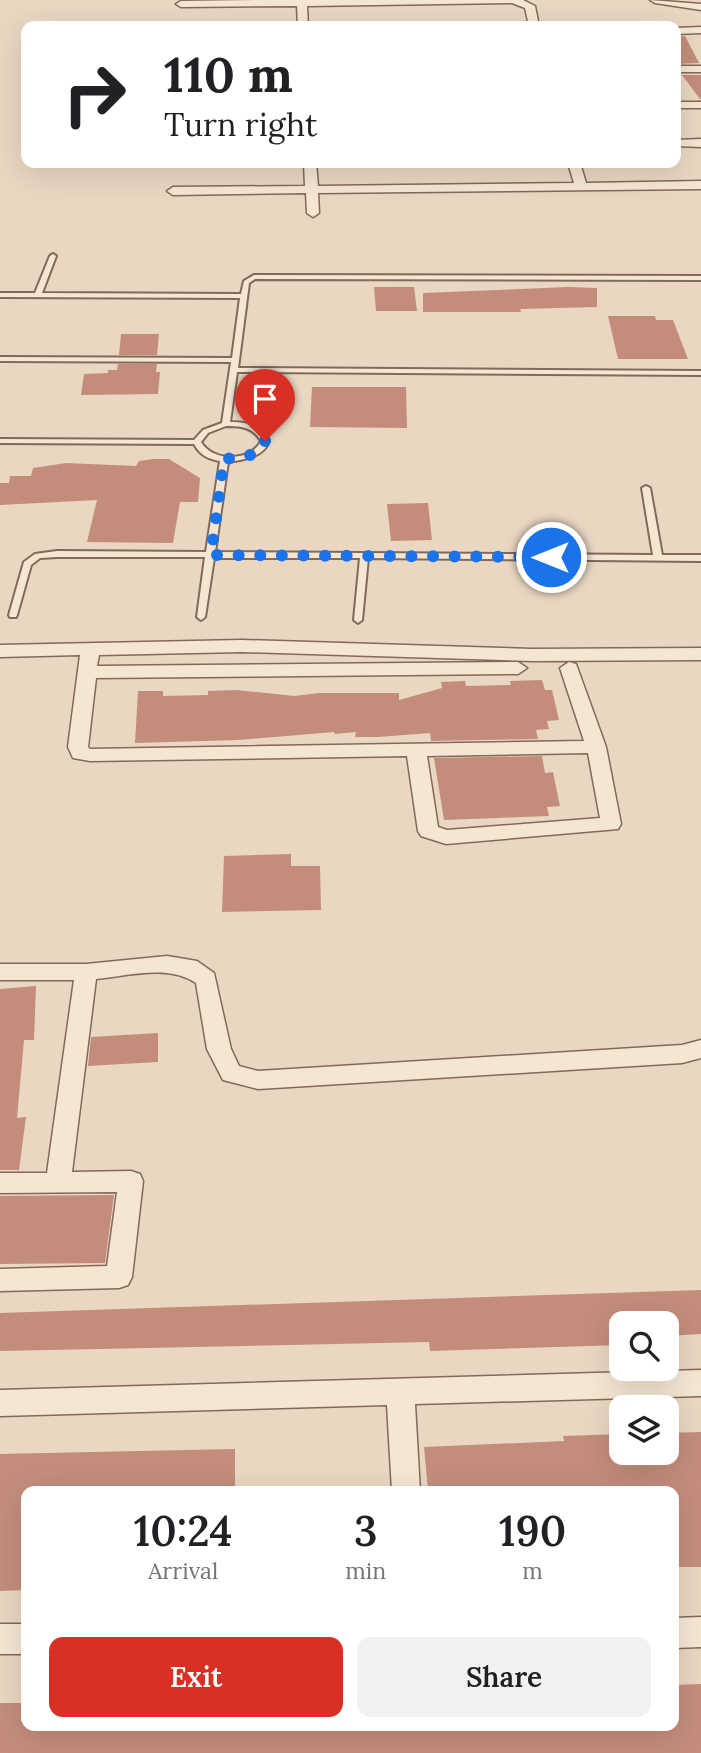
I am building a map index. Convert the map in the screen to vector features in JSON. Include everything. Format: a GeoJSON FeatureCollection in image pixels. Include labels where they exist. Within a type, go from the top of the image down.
{"type":"FeatureCollection","features":[{"type":"Feature","properties":{"kind":"street"},"geometry":{"type":"LineString","coordinates":[[181,4],[513,0],[530,6],[533,21]]}},
{"type":"Feature","properties":{"kind":"street"},"geometry":{"type":"LineString","coordinates":[[655,0],[701,7]]}},
{"type":"Feature","properties":{"kind":"street"},"geometry":{"type":"LineString","coordinates":[[302,1],[303,21]]}},
{"type":"Feature","properties":{"kind":"street"},"geometry":{"type":"LineString","coordinates":[[681,31],[701,30]]}},
{"type":"Feature","properties":{"kind":"street"},"geometry":{"type":"LineString","coordinates":[[681,69],[701,68]]}},
{"type":"Feature","properties":{"kind":"street"},"geometry":{"type":"LineString","coordinates":[[681,106],[701,105]]}},
{"type":"Feature","properties":{"kind":"street"},"geometry":{"type":"LineString","coordinates":[[681,143],[701,143]]}},
{"type":"Feature","properties":{"kind":"street"},"geometry":{"type":"LineString","coordinates":[[310,168],[313,213]]}},
{"type":"Feature","properties":{"kind":"street"},"geometry":{"type":"LineString","coordinates":[[576,168],[581,186]]}},
{"type":"Feature","properties":{"kind":"street"},"geometry":{"type":"LineString","coordinates":[[173,191],[701,185]]}},
{"type":"Feature","properties":{"kind":"street"},"geometry":{"type":"LineString","coordinates":[[0,652],[242,646],[532,655],[701,654]]}},
{"type":"Feature","properties":{"kind":"street"},"geometry":{"type":"LineString","coordinates":[[90,650],[78,747],[80,752],[108,754],[596,747]]}},
{"type":"Feature","properties":{"kind":"street"},"geometry":{"type":"LineString","coordinates":[[532,655],[569,668]]}},
{"type":"Feature","properties":{"kind":"street"},"geometry":{"type":"LineString","coordinates":[[88,672],[569,668]]}},
{"type":"Feature","properties":{"kind":"street"},"geometry":{"type":"LineString","coordinates":[[416,751],[428,831],[446,836],[611,824],[596,747],[569,668]]}},
{"type":"Feature","properties":{"kind":"street"},"geometry":{"type":"LineString","coordinates":[[0,972],[86,972],[167,964],[189,967],[206,979],[219,1049],[230,1073],[258,1080],[682,1054],[701,1049]]}},
{"type":"Feature","properties":{"kind":"street"},"geometry":{"type":"LineString","coordinates":[[58,1183],[86,972]]}},
{"type":"Feature","properties":{"kind":"street"},"geometry":{"type":"LineString","coordinates":[[0,1183],[131,1181],[119,1277],[0,1280]]}},
{"type":"Feature","properties":{"kind":"street"},"geometry":{"type":"LineString","coordinates":[[0,1403],[701,1383]]}},
{"type":"Feature","properties":{"kind":"street"},"geometry":{"type":"LineString","coordinates":[[400,1390],[406,1486]]}},
{"type":"Feature","properties":{"kind":"street"},"geometry":{"type":"LineString","coordinates":[[679,1633],[701,1632]]}},
{"type":"Feature","properties":{"kind":"street"},"geometry":{"type":"LineString","coordinates":[[0,1639],[21,1639]]}},
{"type":"Feature","properties":{"kind":"lane"},"geometry":{"type":"LineString","coordinates":[[38,295],[53,256]]}},
{"type":"Feature","properties":{"kind":"lane"},"geometry":{"type":"LineString","coordinates":[[226,424],[246,282],[254,276],[701,278]]}},
{"type":"Feature","properties":{"kind":"lane"},"geometry":{"type":"LineString","coordinates":[[0,295],[244,296]]}},
{"type":"Feature","properties":{"kind":"lane"},"geometry":{"type":"LineString","coordinates":[[0,359],[235,360]]}},
{"type":"Feature","properties":{"kind":"lane"},"geometry":{"type":"LineString","coordinates":[[234,370],[701,373]]}},
{"type":"Feature","properties":{"kind":"lane"},"geometry":{"type":"LineString","coordinates":[[226,424],[249,426],[257,430],[265,441],[263,447],[247,457],[224,459],[205,453],[197,442],[206,430],[226,424]]}},
{"type":"Feature","properties":{"kind":"lane"},"geometry":{"type":"LineString","coordinates":[[0,441],[197,442]]}},
{"type":"Feature","properties":{"kind":"lane"},"geometry":{"type":"LineString","coordinates":[[201,617],[224,459]]}},
{"type":"Feature","properties":{"kind":"lane"},"geometry":{"type":"LineString","coordinates":[[646,488],[658,558]]}},
{"type":"Feature","properties":{"kind":"lane"},"geometry":{"type":"LineString","coordinates":[[13,615],[27,564],[38,556],[57,554],[701,558]]}},
{"type":"Feature","properties":{"kind":"lane"},"geometry":{"type":"LineString","coordinates":[[358,620],[364,556]]}},
{"type":"Feature","properties":{"kind":"building"},"geometry":{"type":"Polygon","coordinates":[[[681,36],[685,36],[699,63],[681,64],[681,36]]]}},
{"type":"Feature","properties":{"kind":"building"},"geometry":{"type":"Polygon","coordinates":[[[682,75],[701,75],[701,99],[700,99],[682,75]]]}},
{"type":"Feature","properties":{"kind":"building"},"geometry":{"type":"Polygon","coordinates":[[[374,287],[414,287],[417,311],[376,311],[374,287]]]}},
{"type":"Feature","properties":{"kind":"building"},"geometry":{"type":"Polygon","coordinates":[[[597,288],[597,307],[520,309],[521,312],[423,312],[423,293],[597,288]]]}},
{"type":"Feature","properties":{"kind":"building"},"geometry":{"type":"Polygon","coordinates":[[[608,316],[655,316],[656,320],[673,320],[688,359],[618,359],[608,316]]]}},
{"type":"Feature","properties":{"kind":"building"},"geometry":{"type":"Polygon","coordinates":[[[121,334],[159,334],[157,355],[119,355],[121,334]]]}},
{"type":"Feature","properties":{"kind":"building"},"geometry":{"type":"Polygon","coordinates":[[[118,364],[157,364],[156,372],[160,372],[158,394],[81,395],[84,374],[108,373],[108,370],[117,370],[118,364]]]}},
{"type":"Feature","properties":{"kind":"building"},"geometry":{"type":"Polygon","coordinates":[[[312,387],[406,387],[407,428],[310,427],[312,387]]]}},
{"type":"Feature","properties":{"kind":"building"},"geometry":{"type":"Polygon","coordinates":[[[169,459],[200,478],[198,502],[180,502],[173,543],[87,542],[97,500],[0,505],[0,483],[9,483],[10,476],[31,476],[33,468],[66,463],[136,466],[139,461],[169,459]]]}},
{"type":"Feature","properties":{"kind":"building"},"geometry":{"type":"Polygon","coordinates":[[[428,503],[432,540],[391,541],[387,504],[428,503]]]}},
{"type":"Feature","properties":{"kind":"building"},"geometry":{"type":"Polygon","coordinates":[[[542,680],[545,690],[552,690],[559,720],[547,721],[549,729],[536,730],[538,739],[431,741],[430,733],[355,737],[356,732],[334,732],[238,740],[135,743],[138,691],[163,691],[163,696],[208,695],[208,691],[236,690],[294,696],[319,693],[399,693],[399,700],[442,688],[441,682],[465,681],[466,686],[511,685],[510,681],[542,680]]]}},
{"type":"Feature","properties":{"kind":"building"},"geometry":{"type":"Polygon","coordinates":[[[542,756],[545,773],[553,772],[560,806],[547,807],[549,816],[444,820],[434,758],[542,756]]]}},
{"type":"Feature","properties":{"kind":"building"},"geometry":{"type":"Polygon","coordinates":[[[291,854],[291,866],[320,866],[321,910],[222,912],[224,856],[291,854]]]}},
{"type":"Feature","properties":{"kind":"building"},"geometry":{"type":"Polygon","coordinates":[[[36,986],[34,1040],[24,1040],[17,1118],[26,1117],[19,1170],[0,1170],[0,989],[36,986]]]}},
{"type":"Feature","properties":{"kind":"building"},"geometry":{"type":"Polygon","coordinates":[[[158,1033],[158,1062],[88,1066],[91,1037],[158,1033]]]}},
{"type":"Feature","properties":{"kind":"building"},"geometry":{"type":"Polygon","coordinates":[[[114,1195],[105,1263],[0,1264],[0,1196],[114,1195]]]}},
{"type":"Feature","properties":{"kind":"building"},"geometry":{"type":"Polygon","coordinates":[[[701,1290],[701,1334],[679,1335],[679,1311],[609,1311],[609,1345],[430,1351],[429,1342],[0,1351],[0,1313],[701,1290]]]}},
{"type":"Feature","properties":{"kind":"building"},"geometry":{"type":"Polygon","coordinates":[[[701,1432],[701,1567],[679,1567],[679,1486],[428,1486],[424,1447],[564,1441],[563,1436],[609,1434],[609,1465],[679,1465],[679,1433],[701,1432]]]}},
{"type":"Feature","properties":{"kind":"building"},"geometry":{"type":"Polygon","coordinates":[[[235,1449],[235,1486],[21,1486],[21,1590],[0,1591],[0,1454],[235,1449]]]}},
{"type":"Feature","properties":{"kind":"building"},"geometry":{"type":"Polygon","coordinates":[[[701,1684],[701,1753],[0,1753],[0,1703],[21,1703],[21,1731],[679,1731],[679,1685],[701,1684]]]}},
{"type":"Feature","properties":{"kind":"route"},"geometry":{"type":"LineString","coordinates":[[265,441],[257,453],[236,459],[224,459],[211,555],[551,557]]}}]}
